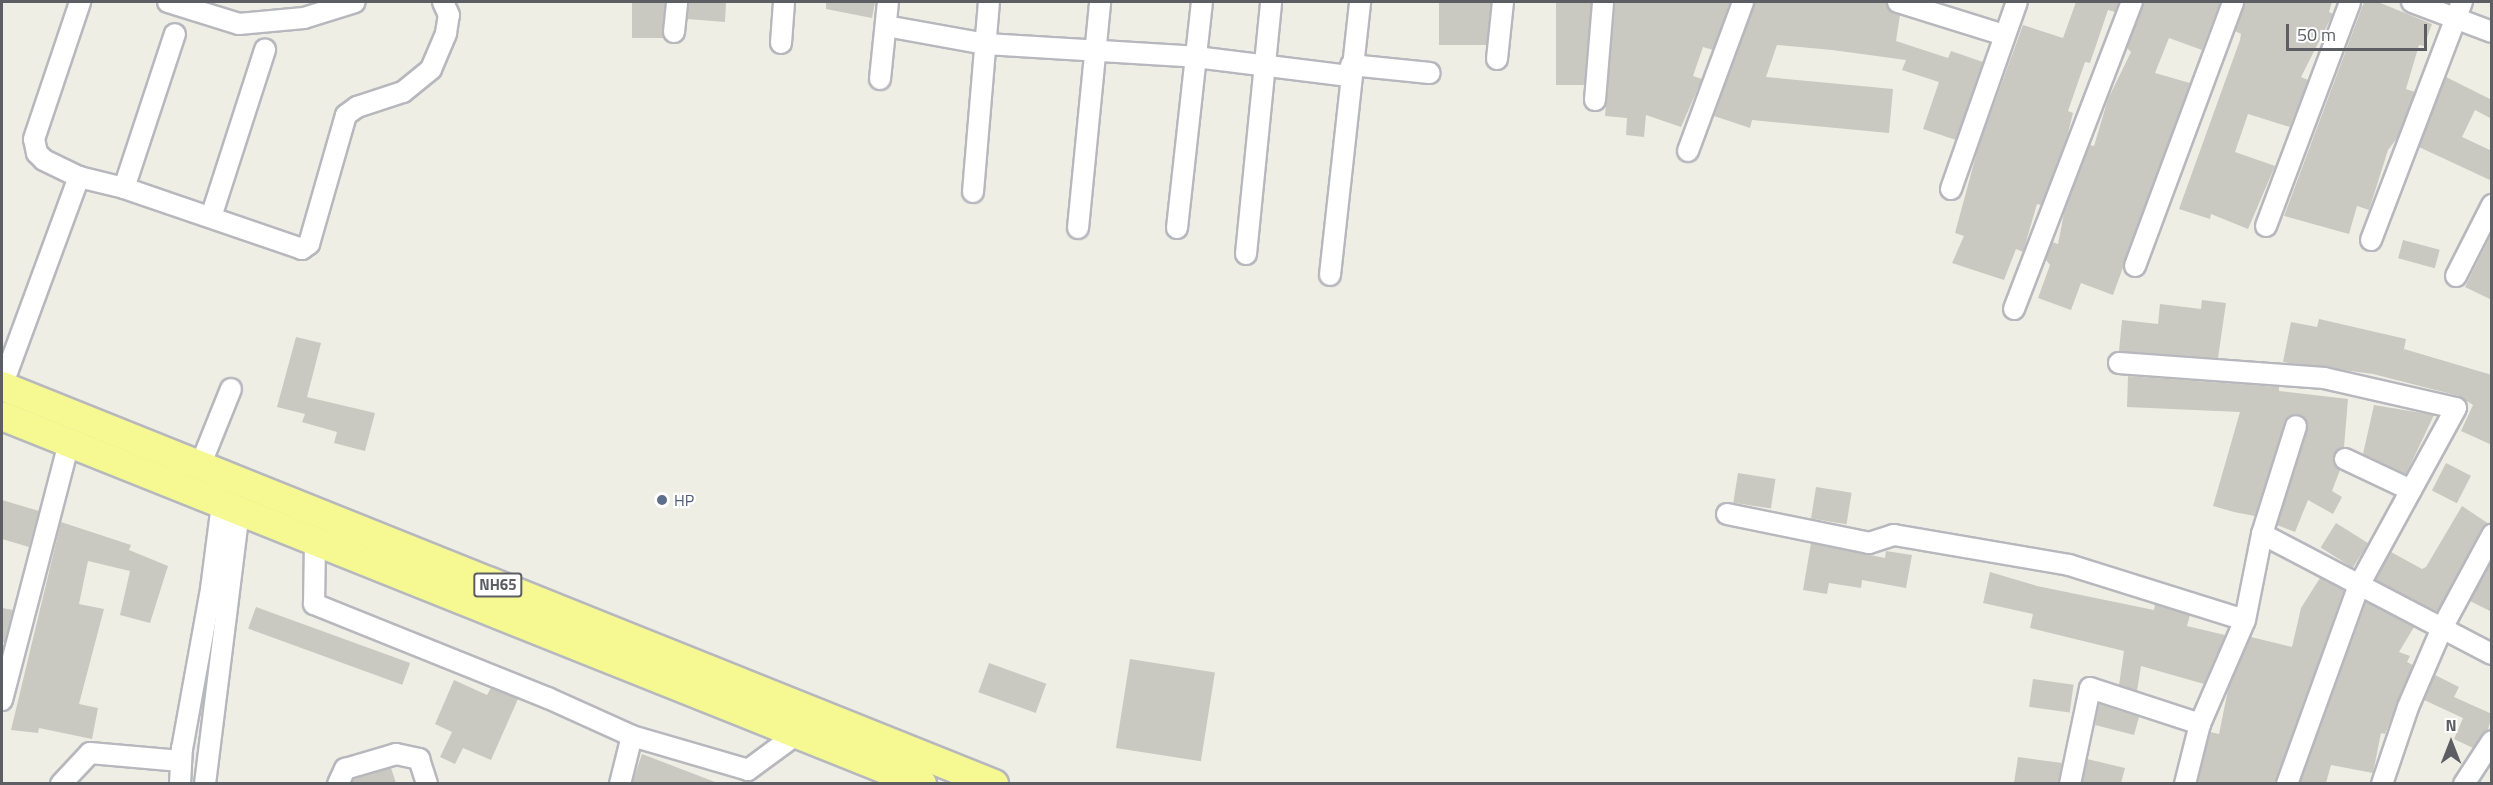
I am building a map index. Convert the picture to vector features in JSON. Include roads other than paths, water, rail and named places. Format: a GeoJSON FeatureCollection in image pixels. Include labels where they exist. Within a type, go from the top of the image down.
{"type":"FeatureCollection","features":[{"type":"Feature","properties":{"kind":"highway","name":"NH65"},"geometry":{"type":"LineString","coordinates":[[2,386],[994,783]]}},
{"type":"Feature","properties":{"kind":"highway","name":"NH65"},"geometry":{"type":"LineString","coordinates":[[2,416],[922,783]]}},
{"type":"Feature","properties":{"kind":"street"},"geometry":{"type":"LineString","coordinates":[[80,2],[34,139],[37,153],[44,160],[79,177],[124,188],[302,249],[309,244],[346,115],[357,107],[403,92],[431,69],[446,33],[449,15],[444,2]]}},
{"type":"Feature","properties":{"kind":"street"},"geometry":{"type":"LineString","coordinates":[[168,2],[239,24],[304,18],[355,2]]}},
{"type":"Feature","properties":{"kind":"street"},"geometry":{"type":"LineString","coordinates":[[674,32],[677,2]]}},
{"type":"Feature","properties":{"kind":"street"},"geometry":{"type":"LineString","coordinates":[[781,43],[784,2]]}},
{"type":"Feature","properties":{"kind":"street"},"geometry":{"type":"LineString","coordinates":[[880,79],[888,2]]}},
{"type":"Feature","properties":{"kind":"street"},"geometry":{"type":"LineString","coordinates":[[973,192],[989,2]]}},
{"type":"Feature","properties":{"kind":"street"},"geometry":{"type":"LineString","coordinates":[[1078,228],[1100,2]]}},
{"type":"Feature","properties":{"kind":"street"},"geometry":{"type":"LineString","coordinates":[[1177,228],[1202,2]]}},
{"type":"Feature","properties":{"kind":"street"},"geometry":{"type":"LineString","coordinates":[[1246,254],[1267,66],[1271,2]]}},
{"type":"Feature","properties":{"kind":"street"},"geometry":{"type":"LineString","coordinates":[[1330,275],[1350,71],[1360,2]]}},
{"type":"Feature","properties":{"kind":"street"},"geometry":{"type":"LineString","coordinates":[[1497,59],[1503,2]]}},
{"type":"Feature","properties":{"kind":"street"},"geometry":{"type":"LineString","coordinates":[[1595,100],[1603,2]]}},
{"type":"Feature","properties":{"kind":"street"},"geometry":{"type":"LineString","coordinates":[[1688,151],[1743,2]]}},
{"type":"Feature","properties":{"kind":"street"},"geometry":{"type":"LineString","coordinates":[[1898,2],[2004,35]]}},
{"type":"Feature","properties":{"kind":"street"},"geometry":{"type":"LineString","coordinates":[[1951,189],[2017,2]]}},
{"type":"Feature","properties":{"kind":"street"},"geometry":{"type":"LineString","coordinates":[[2014,309],[2132,2]]}},
{"type":"Feature","properties":{"kind":"street"},"geometry":{"type":"LineString","coordinates":[[2135,266],[2233,2]]}},
{"type":"Feature","properties":{"kind":"street"},"geometry":{"type":"LineString","coordinates":[[2266,226],[2350,2]]}},
{"type":"Feature","properties":{"kind":"street"},"geometry":{"type":"LineString","coordinates":[[2412,2],[2459,10],[2492,32]]}},
{"type":"Feature","properties":{"kind":"street"},"geometry":{"type":"LineString","coordinates":[[2371,240],[2459,10]]}},
{"type":"Feature","properties":{"kind":"street"},"geometry":{"type":"LineString","coordinates":[[886,26],[986,44],[1196,57],[1267,66],[1430,73]]}},
{"type":"Feature","properties":{"kind":"street"},"geometry":{"type":"LineString","coordinates":[[124,188],[175,34]]}},
{"type":"Feature","properties":{"kind":"street"},"geometry":{"type":"LineString","coordinates":[[211,217],[265,50]]}},
{"type":"Feature","properties":{"kind":"street"},"geometry":{"type":"LineString","coordinates":[[2,386],[79,177]]}},
{"type":"Feature","properties":{"kind":"street"},"geometry":{"type":"LineString","coordinates":[[2456,276],[2492,205]]}},
{"type":"Feature","properties":{"kind":"street"},"geometry":{"type":"LineString","coordinates":[[2119,363],[2324,378],[2456,408],[2359,585],[2287,783]]}},
{"type":"Feature","properties":{"kind":"street"},"geometry":{"type":"LineString","coordinates":[[200,466],[231,389]]}},
{"type":"Feature","properties":{"kind":"street"},"geometry":{"type":"LineString","coordinates":[[2185,783],[2200,724],[2244,620],[2262,534],[2296,426]]}},
{"type":"Feature","properties":{"kind":"street"},"geometry":{"type":"LineString","coordinates":[[2,700],[69,443]]}},
{"type":"Feature","properties":{"kind":"street"},"geometry":{"type":"LineString","coordinates":[[2345,459],[2411,490]]}},
{"type":"Feature","properties":{"kind":"street"},"geometry":{"type":"LineString","coordinates":[[180,783],[181,761],[211,589],[230,508]]}},
{"type":"Feature","properties":{"kind":"street"},"geometry":{"type":"LineString","coordinates":[[205,783],[230,508]]}},
{"type":"Feature","properties":{"kind":"street"},"geometry":{"type":"LineString","coordinates":[[1727,514],[1869,543],[1894,535],[2069,565],[2244,620]]}},
{"type":"Feature","properties":{"kind":"street"},"geometry":{"type":"LineString","coordinates":[[2262,534],[2492,654]]}},
{"type":"Feature","properties":{"kind":"street"},"geometry":{"type":"LineString","coordinates":[[2382,783],[2408,706],[2442,628],[2492,535]]}},
{"type":"Feature","properties":{"kind":"street"},"geometry":{"type":"LineString","coordinates":[[315,542],[314,604],[548,698],[632,736],[748,770],[797,734]]}},
{"type":"Feature","properties":{"kind":"street"},"geometry":{"type":"LineString","coordinates":[[2070,783],[2090,688],[2200,724]]}},
{"type":"Feature","properties":{"kind":"street"},"geometry":{"type":"LineString","coordinates":[[620,783],[632,736]]}},
{"type":"Feature","properties":{"kind":"street"},"geometry":{"type":"LineString","coordinates":[[2464,783],[2492,741]]}},
{"type":"Feature","properties":{"kind":"street"},"geometry":{"type":"LineString","coordinates":[[61,783],[90,753],[181,761]]}},
{"type":"Feature","properties":{"kind":"street"},"geometry":{"type":"LineString","coordinates":[[338,783],[345,769],[396,754],[419,759],[427,783]]}},
{"type":"Feature","properties":{"kind":"place","name":"HP"},"geometry":{"type":"Point","coordinates":[662,500]}}]}
